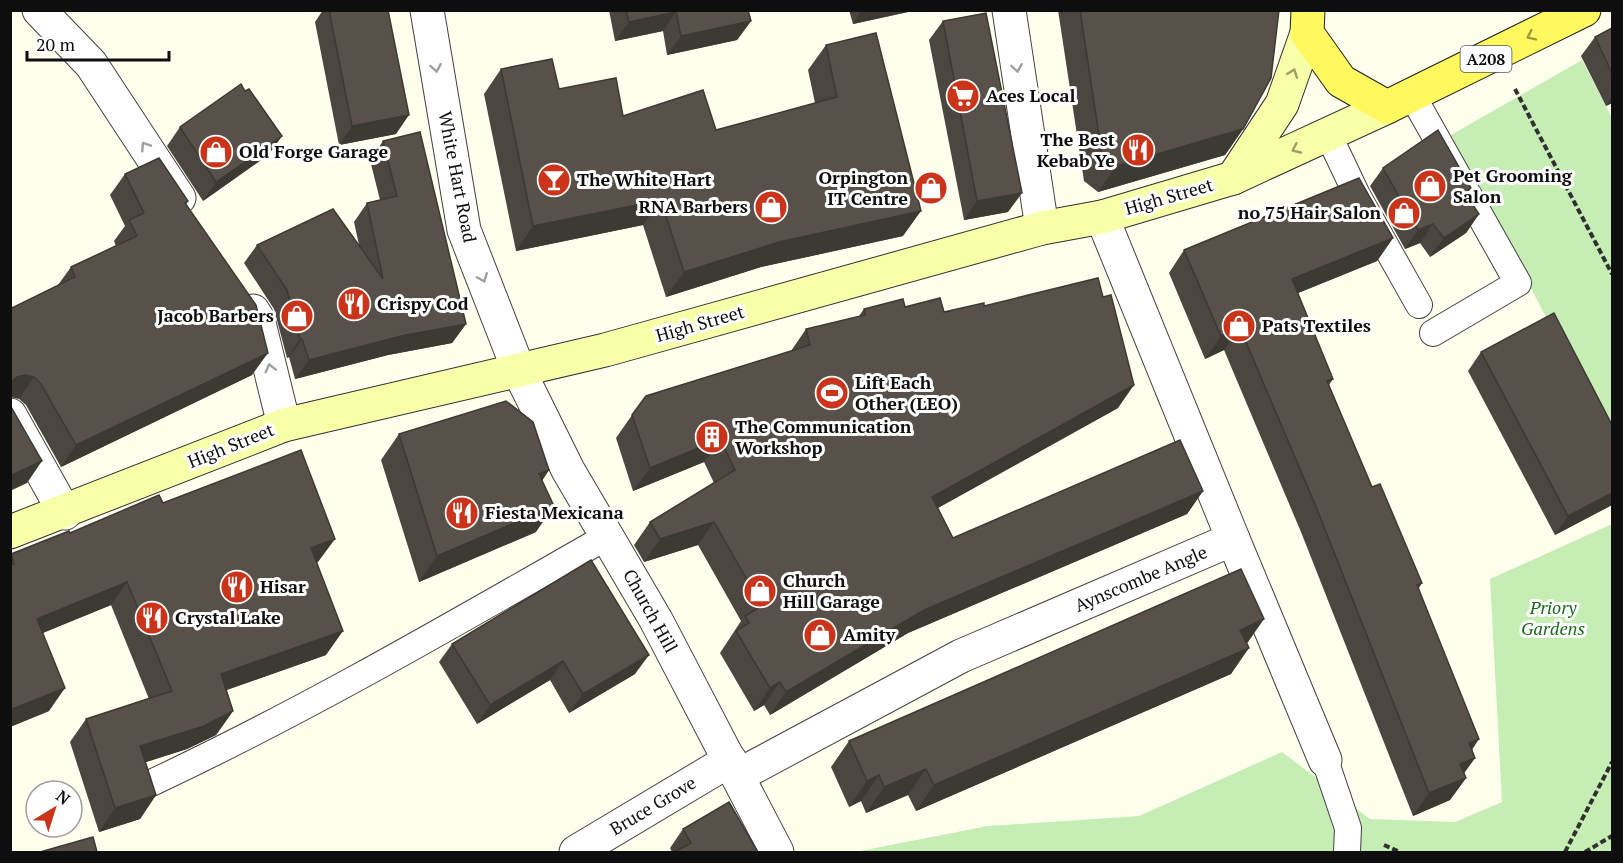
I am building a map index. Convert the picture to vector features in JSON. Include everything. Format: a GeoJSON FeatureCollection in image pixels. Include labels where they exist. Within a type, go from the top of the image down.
{"type":"FeatureCollection","features":[{"type":"Feature","properties":{"kind":"main road","name":"High Street"},"geometry":{"type":"LineString","coordinates":[[1400,101],[1584,10]]}},
{"type":"Feature","properties":{"kind":"main road"},"geometry":{"type":"LineString","coordinates":[[1308,22],[1341,81],[1400,101]]}},
{"type":"Feature","properties":{"kind":"street","name":"White Hart Road"},"geometry":{"type":"LineString","coordinates":[[427,10],[464,230],[519,371]]}},
{"type":"Feature","properties":{"kind":"street"},"geometry":{"type":"LineString","coordinates":[[1009,10],[1042,228]]}},
{"type":"Feature","properties":{"kind":"street"},"geometry":{"type":"LineString","coordinates":[[42,11],[91,64],[194,221]]}},
{"type":"Feature","properties":{"kind":"street"},"geometry":{"type":"LineString","coordinates":[[1233,178],[1282,104],[1308,22]]}},
{"type":"Feature","properties":{"kind":"street","name":"High Street"},"geometry":{"type":"LineString","coordinates":[[10,532],[65,513],[284,425],[616,347],[1042,228],[1102,217],[1233,178],[1400,101]]}},
{"type":"Feature","properties":{"kind":"street"},"geometry":{"type":"LineString","coordinates":[[1102,217],[1325,760]]}},
{"type":"Feature","properties":{"kind":"street"},"geometry":{"type":"LineString","coordinates":[[239,289],[258,319],[284,425]]}},
{"type":"Feature","properties":{"kind":"street","name":"Church Hill"},"geometry":{"type":"LineString","coordinates":[[519,371],[568,470],[656,620],[777,852]]}},
{"type":"Feature","properties":{"kind":"street"},"geometry":{"type":"LineString","coordinates":[[10,415],[65,513]]}},
{"type":"Feature","properties":{"kind":"street","name":"Aynscombe Angle"},"geometry":{"type":"LineString","coordinates":[[734,768],[962,656],[1233,539]]}},
{"type":"Feature","properties":{"kind":"street","name":"Bruce Grove"},"geometry":{"type":"LineString","coordinates":[[576,852],[734,768]]}},
{"type":"Feature","properties":{"kind":"lane"},"geometry":{"type":"LineString","coordinates":[[1400,101],[1518,284],[1433,333]]}},
{"type":"Feature","properties":{"kind":"lane"},"geometry":{"type":"LineString","coordinates":[[1328,134],[1357,195],[1419,305]]}},
{"type":"Feature","properties":{"kind":"lane"},"geometry":{"type":"LineString","coordinates":[[149,784],[301,710],[608,536]]}},
{"type":"Feature","properties":{"kind":"lane"},"geometry":{"type":"LineString","coordinates":[[1325,760],[1348,828],[1347,852]]}},
{"type":"Feature","properties":{"kind":"path"},"geometry":{"type":"LineString","coordinates":[[1496,54],[1612,274]]}},
{"type":"Feature","properties":{"kind":"path"},"geometry":{"type":"LineString","coordinates":[[1565,852],[1612,762]]}},
{"type":"Feature","properties":{"kind":"path"},"geometry":{"type":"LineString","coordinates":[[1585,852],[1612,836]]}},
{"type":"Feature","properties":{"kind":"green space"},"geometry":{"type":"Polygon","coordinates":[[[1582,60],[1612,118],[1612,444],[1451,135],[1582,60]]]}},
{"type":"Feature","properties":{"kind":"green space","name":"Priory Gardens"},"geometry":{"type":"Polygon","coordinates":[[[1612,524],[1612,852],[855,852],[988,826],[1139,816],[1282,752],[1370,819],[1455,822],[1502,802],[1490,579],[1612,524]]]}},
{"type":"Feature","properties":{"kind":"building"},"geometry":{"type":"Polygon","coordinates":[[[329,10],[388,10],[409,115],[352,126],[329,10]]]}},
{"type":"Feature","properties":{"kind":"building"},"geometry":{"type":"Polygon","coordinates":[[[626,10],[748,10],[751,21],[681,36],[676,12],[629,22],[626,10]]]}},
{"type":"Feature","properties":{"kind":"building"},"geometry":{"type":"Polygon","coordinates":[[[1080,10],[1279,10],[1271,78],[1243,129],[1116,166],[1102,155],[1080,10]]]}},
{"type":"Feature","properties":{"kind":"building"},"geometry":{"type":"Polygon","coordinates":[[[986,13],[1022,193],[977,201],[943,21],[986,13]]]}},
{"type":"Feature","properties":{"kind":"building"},"geometry":{"type":"Polygon","coordinates":[[[1612,28],[1612,73],[1595,37],[1612,28]]]}},
{"type":"Feature","properties":{"kind":"building"},"geometry":{"type":"Polygon","coordinates":[[[876,33],[921,211],[779,242],[684,272],[661,200],[533,226],[501,69],[552,59],[559,89],[616,78],[623,116],[703,90],[716,130],[837,97],[826,45],[876,33]]]}},
{"type":"Feature","properties":{"kind":"building"},"geometry":{"type":"Polygon","coordinates":[[[241,84],[245,91],[249,89],[282,136],[216,182],[180,127],[241,84]]]}},
{"type":"Feature","properties":{"kind":"building"},"geometry":{"type":"Polygon","coordinates":[[[1438,130],[1471,188],[1465,193],[1479,214],[1444,238],[1433,224],[1418,230],[1383,168],[1438,130]]]}},
{"type":"Feature","properties":{"kind":"building"},"geometry":{"type":"Polygon","coordinates":[[[420,132],[466,324],[401,336],[309,360],[302,339],[300,339],[287,290],[257,245],[333,209],[383,279],[367,203],[397,196],[383,141],[420,132]]]}},
{"type":"Feature","properties":{"kind":"building"},"geometry":{"type":"Polygon","coordinates":[[[159,158],[188,201],[185,203],[256,305],[268,353],[76,445],[41,384],[34,377],[25,375],[17,377],[10,383],[10,309],[75,277],[71,267],[137,236],[129,220],[144,213],[125,174],[159,158]]]}},
{"type":"Feature","properties":{"kind":"building"},"geometry":{"type":"Polygon","coordinates":[[[1359,178],[1393,238],[1292,279],[1333,379],[1327,381],[1372,487],[1380,484],[1422,583],[1417,585],[1479,739],[1469,743],[1475,758],[1460,764],[1466,778],[1429,793],[1317,509],[1240,328],[1221,336],[1184,250],[1359,178]]]}},
{"type":"Feature","properties":{"kind":"building"},"geometry":{"type":"Polygon","coordinates":[[[1098,278],[1103,297],[1111,295],[1134,385],[932,497],[953,538],[1180,440],[1203,491],[924,610],[786,692],[780,682],[770,688],[736,631],[749,623],[745,616],[762,606],[714,522],[660,539],[650,522],[735,470],[720,439],[650,468],[632,415],[646,396],[810,345],[806,329],[865,315],[864,309],[903,299],[905,307],[940,298],[944,312],[984,303],[984,306],[1098,278]]]}},
{"type":"Feature","properties":{"kind":"building"},"geometry":{"type":"Polygon","coordinates":[[[1554,313],[1612,425],[1612,493],[1568,516],[1481,352],[1554,313]]]}},
{"type":"Feature","properties":{"kind":"building","name":"Fiesta Mexicana"},"geometry":{"type":"Polygon","coordinates":[[[506,401],[533,422],[549,470],[539,474],[554,506],[437,556],[399,434],[506,401]]]}},
{"type":"Feature","properties":{"kind":"building"},"geometry":{"type":"Polygon","coordinates":[[[10,405],[42,461],[10,476],[10,405]]]}},
{"type":"Feature","properties":{"kind":"building"},"geometry":{"type":"Polygon","coordinates":[[[301,450],[335,539],[311,548],[343,631],[221,674],[233,711],[204,726],[140,746],[156,795],[115,808],[86,719],[172,691],[127,582],[37,619],[65,688],[10,710],[10,565],[14,564],[11,554],[69,531],[70,533],[159,495],[163,503],[301,450]]]}},
{"type":"Feature","properties":{"kind":"building"},"geometry":{"type":"Polygon","coordinates":[[[591,560],[649,655],[583,694],[563,661],[490,705],[452,644],[591,560]]]}},
{"type":"Feature","properties":{"kind":"building"},"geometry":{"type":"Polygon","coordinates":[[[1241,569],[1264,619],[1240,630],[1249,648],[934,785],[926,769],[884,787],[879,775],[867,781],[849,741],[1241,569]]]}},
{"type":"Feature","properties":{"kind":"building"},"geometry":{"type":"Polygon","coordinates":[[[729,802],[758,852],[674,852],[691,843],[683,829],[729,802]]]}},
{"type":"Feature","properties":{"kind":"building"},"geometry":{"type":"Polygon","coordinates":[[[93,837],[97,852],[40,852],[93,837]]]}},
{"type":"Feature","properties":{"kind":"place","name":"Aces Local"},"geometry":{"type":"Point","coordinates":[963,96]}},
{"type":"Feature","properties":{"kind":"place","name":"The Best Kebab Ye"},"geometry":{"type":"Point","coordinates":[1138,150]}},
{"type":"Feature","properties":{"kind":"place","name":"Old Forge Garage"},"geometry":{"type":"Point","coordinates":[216,152]}},
{"type":"Feature","properties":{"kind":"place","name":"The White Hart"},"geometry":{"type":"Point","coordinates":[554,180]}},
{"type":"Feature","properties":{"kind":"place","name":"Pet Grooming Salon"},"geometry":{"type":"Point","coordinates":[1430,186]}},
{"type":"Feature","properties":{"kind":"place","name":"Orpington IT Centre"},"geometry":{"type":"Point","coordinates":[931,188]}},
{"type":"Feature","properties":{"kind":"place","name":"RNA Barbers"},"geometry":{"type":"Point","coordinates":[771,207]}},
{"type":"Feature","properties":{"kind":"place","name":"no 75 Hair Salon"},"geometry":{"type":"Point","coordinates":[1404,213]}},
{"type":"Feature","properties":{"kind":"place","name":"Crispy Cod"},"geometry":{"type":"Point","coordinates":[354,304]}},
{"type":"Feature","properties":{"kind":"place","name":"Jacob Barbers"},"geometry":{"type":"Point","coordinates":[297,316]}},
{"type":"Feature","properties":{"kind":"place","name":"Pats Textiles"},"geometry":{"type":"Point","coordinates":[1239,326]}},
{"type":"Feature","properties":{"kind":"place","name":"Lift Each Other (LEO)"},"geometry":{"type":"Point","coordinates":[832,393]}},
{"type":"Feature","properties":{"kind":"place","name":"The Communication Workshop"},"geometry":{"type":"Point","coordinates":[712,437]}},
{"type":"Feature","properties":{"kind":"place","name":"Fiesta Mexicana"},"geometry":{"type":"Point","coordinates":[462,513]}},
{"type":"Feature","properties":{"kind":"place","name":"Hisar"},"geometry":{"type":"Point","coordinates":[237,587]}},
{"type":"Feature","properties":{"kind":"place","name":"Church Hill Garage"},"geometry":{"type":"Point","coordinates":[760,591]}},
{"type":"Feature","properties":{"kind":"place","name":"Crystal Lake"},"geometry":{"type":"Point","coordinates":[152,618]}},
{"type":"Feature","properties":{"kind":"place","name":"Amity"},"geometry":{"type":"Point","coordinates":[820,635]}}]}
